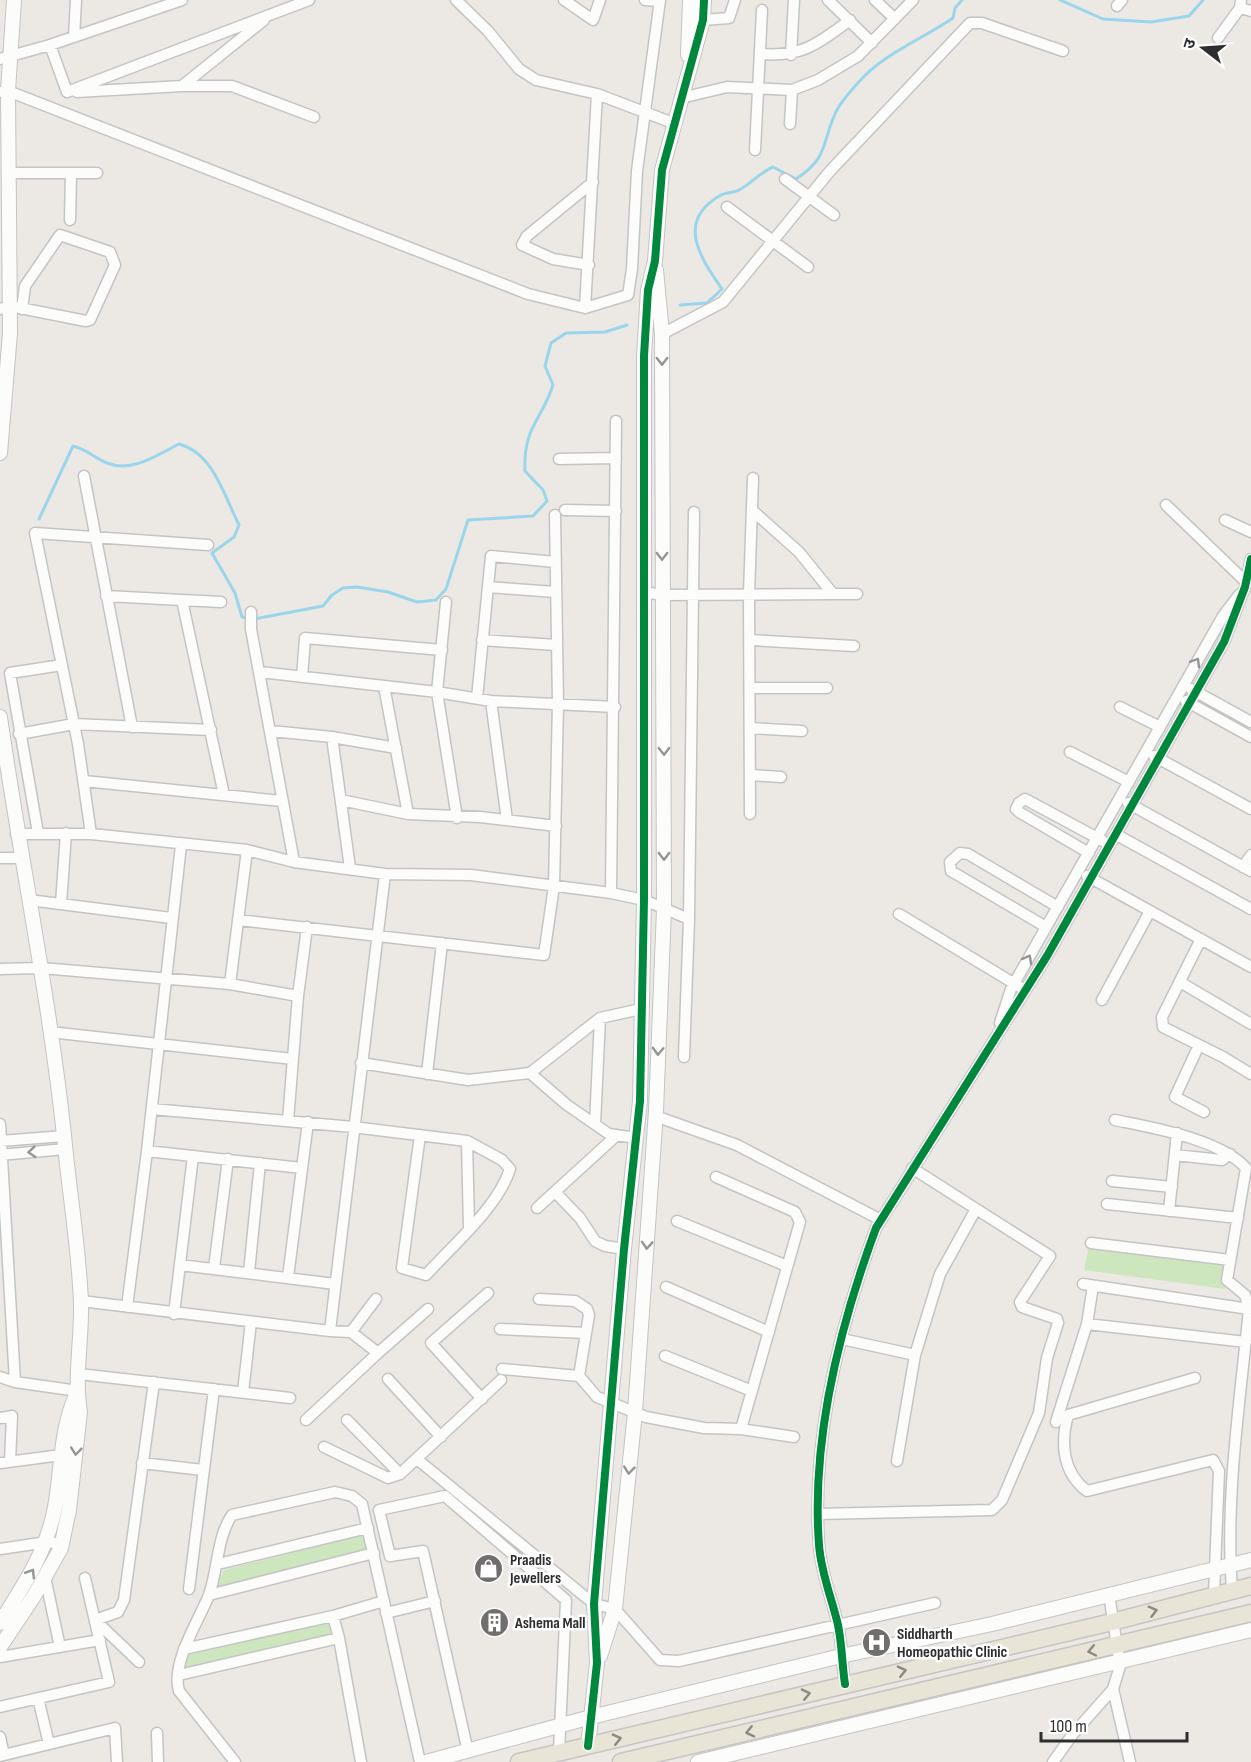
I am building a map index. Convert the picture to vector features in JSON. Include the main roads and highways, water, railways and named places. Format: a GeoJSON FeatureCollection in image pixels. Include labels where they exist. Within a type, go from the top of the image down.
{"type":"FeatureCollection","features":[{"type":"Feature","properties":{"kind":"main road"},"geometry":{"type":"LineString","coordinates":[[519,1762],[1112,1622],[1251,1586]]}},
{"type":"Feature","properties":{"kind":"main road"},"geometry":{"type":"LineString","coordinates":[[621,1762],[849,1717],[1115,1645],[1251,1613]]}},
{"type":"Feature","properties":{"kind":"waterway"},"geometry":{"type":"LineString","coordinates":[[680,305],[707,303],[722,289],[706,264],[696,240],[695,228],[699,216],[707,205],[721,195],[743,188],[773,167],[796,179],[807,171],[823,150],[837,110],[857,84],[878,64],[953,18],[955,8],[962,0]]}},
{"type":"Feature","properties":{"kind":"waterway"},"geometry":{"type":"LineString","coordinates":[[1060,0],[1103,19],[1151,22],[1189,16],[1203,0]]}},
{"type":"Feature","properties":{"kind":"waterway"},"geometry":{"type":"LineString","coordinates":[[254,619],[323,606],[332,595],[343,588],[357,587],[388,592],[417,602],[436,600],[446,589],[468,520],[533,516],[547,501],[543,490],[525,471],[525,456],[530,434],[553,385],[545,366],[551,343],[566,333],[605,332],[627,325]]}},
{"type":"Feature","properties":{"kind":"waterway"},"geometry":{"type":"LineString","coordinates":[[39,519],[73,446],[116,466],[144,461],[179,444],[191,449],[201,456],[216,477],[239,525],[234,537],[212,553],[235,593],[242,617],[247,618]]}},
{"type":"Feature","properties":{"kind":"place","name":"Praadis Jewellers"},"geometry":{"type":"Point","coordinates":[489,1569]}},
{"type":"Feature","properties":{"kind":"place","name":"Ashema Mall"},"geometry":{"type":"Point","coordinates":[494,1623]}},
{"type":"Feature","properties":{"kind":"place","name":"Siddharth Homeopathic Clinic"},"geometry":{"type":"Point","coordinates":[876,1643]}}]}
